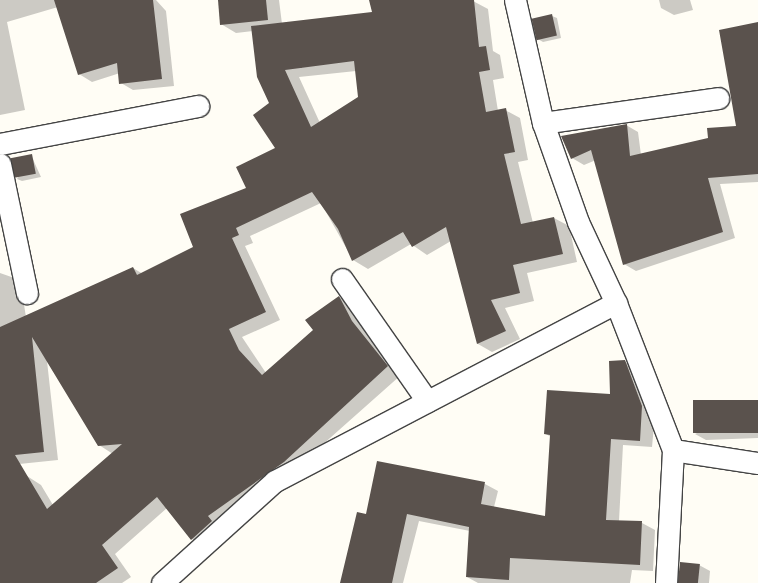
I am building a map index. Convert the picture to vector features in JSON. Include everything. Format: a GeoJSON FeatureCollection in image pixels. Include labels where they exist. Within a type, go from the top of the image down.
{"type":"FeatureCollection","features":[{"type":"Feature","properties":{"kind":"street"},"geometry":{"type":"LineString","coordinates":[[514,0],[543,123],[578,222],[616,303],[673,450],[666,583]]}},
{"type":"Feature","properties":{"kind":"street"},"geometry":{"type":"LineString","coordinates":[[543,123],[718,98]]}},
{"type":"Feature","properties":{"kind":"street"},"geometry":{"type":"LineString","coordinates":[[0,144],[198,106]]}},
{"type":"Feature","properties":{"kind":"street"},"geometry":{"type":"LineString","coordinates":[[0,164],[26,294]]}},
{"type":"Feature","properties":{"kind":"street"},"geometry":{"type":"LineString","coordinates":[[342,278],[427,401]]}},
{"type":"Feature","properties":{"kind":"street"},"geometry":{"type":"LineString","coordinates":[[162,583],[275,481],[616,303]]}},
{"type":"Feature","properties":{"kind":"street"},"geometry":{"type":"LineString","coordinates":[[673,450],[758,464]]}},
{"type":"Feature","properties":{"kind":"building"},"geometry":{"type":"Polygon","coordinates":[[[54,0],[153,0],[162,79],[119,84],[117,63],[78,75],[54,0]]]}},
{"type":"Feature","properties":{"kind":"building"},"geometry":{"type":"Polygon","coordinates":[[[218,0],[266,0],[268,20],[220,25],[218,0]]]}},
{"type":"Feature","properties":{"kind":"building"},"geometry":{"type":"Polygon","coordinates":[[[369,0],[474,0],[479,47],[486,46],[490,70],[479,72],[486,112],[506,108],[515,152],[504,154],[521,224],[554,217],[563,254],[513,265],[520,293],[491,300],[506,331],[477,344],[446,227],[412,247],[403,232],[352,261],[338,229],[312,192],[236,228],[239,235],[232,238],[266,312],[229,329],[239,350],[262,375],[313,330],[305,320],[339,296],[352,321],[388,366],[284,462],[208,516],[212,521],[191,540],[157,497],[102,545],[118,568],[96,583],[0,583],[0,327],[133,267],[137,275],[193,247],[180,214],[246,188],[236,167],[275,148],[253,115],[269,103],[257,77],[251,26],[372,12],[369,0]],[[354,61],[285,70],[311,127],[358,97],[354,61]],[[32,337],[44,452],[15,455],[47,509],[122,444],[98,446],[32,337]]]}},
{"type":"Feature","properties":{"kind":"building"},"geometry":{"type":"Polygon","coordinates":[[[552,14],[557,35],[536,40],[532,19],[552,14]]]}},
{"type":"Feature","properties":{"kind":"building"},"geometry":{"type":"Polygon","coordinates":[[[758,22],[758,174],[708,178],[723,232],[623,265],[591,150],[571,159],[561,136],[627,124],[630,156],[708,138],[707,128],[736,126],[719,30],[758,22]]]}},
{"type":"Feature","properties":{"kind":"building"},"geometry":{"type":"Polygon","coordinates":[[[32,154],[36,174],[14,178],[10,158],[32,154]]]}},
{"type":"Feature","properties":{"kind":"building"},"geometry":{"type":"Polygon","coordinates":[[[625,360],[642,406],[640,441],[611,439],[606,520],[642,521],[640,565],[510,558],[509,580],[466,577],[469,527],[407,514],[392,583],[340,583],[357,512],[366,514],[377,461],[485,482],[481,504],[545,516],[550,435],[544,434],[547,390],[610,394],[609,361],[625,360]]]}},
{"type":"Feature","properties":{"kind":"building"},"geometry":{"type":"Polygon","coordinates":[[[693,400],[758,400],[758,433],[693,433],[693,400]]]}},
{"type":"Feature","properties":{"kind":"building"},"geometry":{"type":"Polygon","coordinates":[[[680,562],[700,564],[698,583],[678,583],[680,562]]]}}]}
